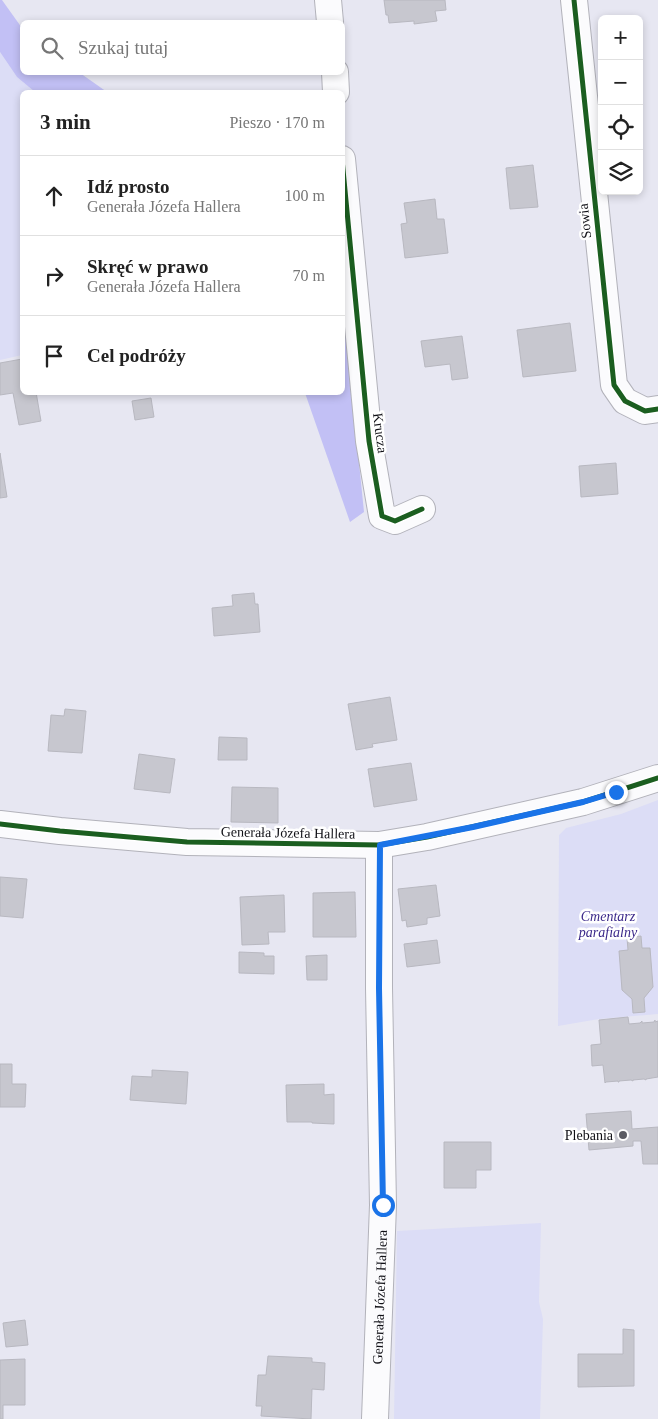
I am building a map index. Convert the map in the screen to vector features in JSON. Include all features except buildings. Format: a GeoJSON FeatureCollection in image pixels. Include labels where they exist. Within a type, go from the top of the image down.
{"type":"FeatureCollection","features":[{"type":"Feature","properties":{"kind":"street"},"geometry":{"type":"LineString","coordinates":[[328,0],[330,20]]}},
{"type":"Feature","properties":{"kind":"street","name":"Sowia"},"geometry":{"type":"LineString","coordinates":[[574,0],[614,385],[626,401],[645,411],[658,409]]}},
{"type":"Feature","properties":{"kind":"street"},"geometry":{"type":"LineString","coordinates":[[334,75],[336,90]]}},
{"type":"Feature","properties":{"kind":"street","name":"Krucza"},"geometry":{"type":"LineString","coordinates":[[345,190],[369,441],[382,516],[395,521],[422,509]]}},
{"type":"Feature","properties":{"kind":"street","name":"Generała Józefa Hallera"},"geometry":{"type":"LineString","coordinates":[[0,824],[187,842],[380,845],[436,835],[583,802],[658,778]]}},
{"type":"Feature","properties":{"kind":"street","name":"Generała Józefa Hallera"},"geometry":{"type":"LineString","coordinates":[[375,1419],[383,1205],[379,988],[380,845]]}},
{"type":"Feature","properties":{"kind":"green space"},"geometry":{"type":"Polygon","coordinates":[[[0,52],[17,77],[33,90],[20,90],[20,355],[0,360],[0,52]]]}},
{"type":"Feature","properties":{"kind":"green space","name":"Cmentarz parafialny"},"geometry":{"type":"Polygon","coordinates":[[[658,800],[658,1014],[599,1019],[558,1026],[559,835],[566,828],[621,814],[658,800]]]}},
{"type":"Feature","properties":{"kind":"green space"},"geometry":{"type":"Polygon","coordinates":[[[541,1223],[539,1302],[543,1319],[540,1419],[394,1419],[397,1231],[541,1223]]]}},
{"type":"Feature","properties":{"kind":"shaded area"},"geometry":{"type":"Polygon","coordinates":[[[0,0],[2,0],[20,25],[20,75],[83,75],[104,90],[33,90],[17,77],[0,52],[0,0]]]}},
{"type":"Feature","properties":{"kind":"shaded area"},"geometry":{"type":"Polygon","coordinates":[[[345,325],[364,512],[350,522],[306,395],[345,395],[345,325]]]}},
{"type":"Feature","properties":{"kind":"cycle path"},"geometry":{"type":"LineString","coordinates":[[574,0],[614,385],[625,401],[645,411],[658,409]]}},
{"type":"Feature","properties":{"kind":"cycle path"},"geometry":{"type":"LineString","coordinates":[[345,190],[369,441],[382,516],[395,521],[422,509]]}},
{"type":"Feature","properties":{"kind":"cycle path"},"geometry":{"type":"LineString","coordinates":[[0,824],[187,842],[379,845],[427,837],[583,802],[658,778]]}},
{"type":"Feature","properties":{"kind":"place","name":"Plebania"},"geometry":{"type":"Point","coordinates":[623,1135]}},
{"type":"Feature","properties":{"kind":"route"},"geometry":{"type":"LineString","coordinates":[[383,1205],[379,988],[380,845],[473,827],[583,802],[616,792]]}}]}
